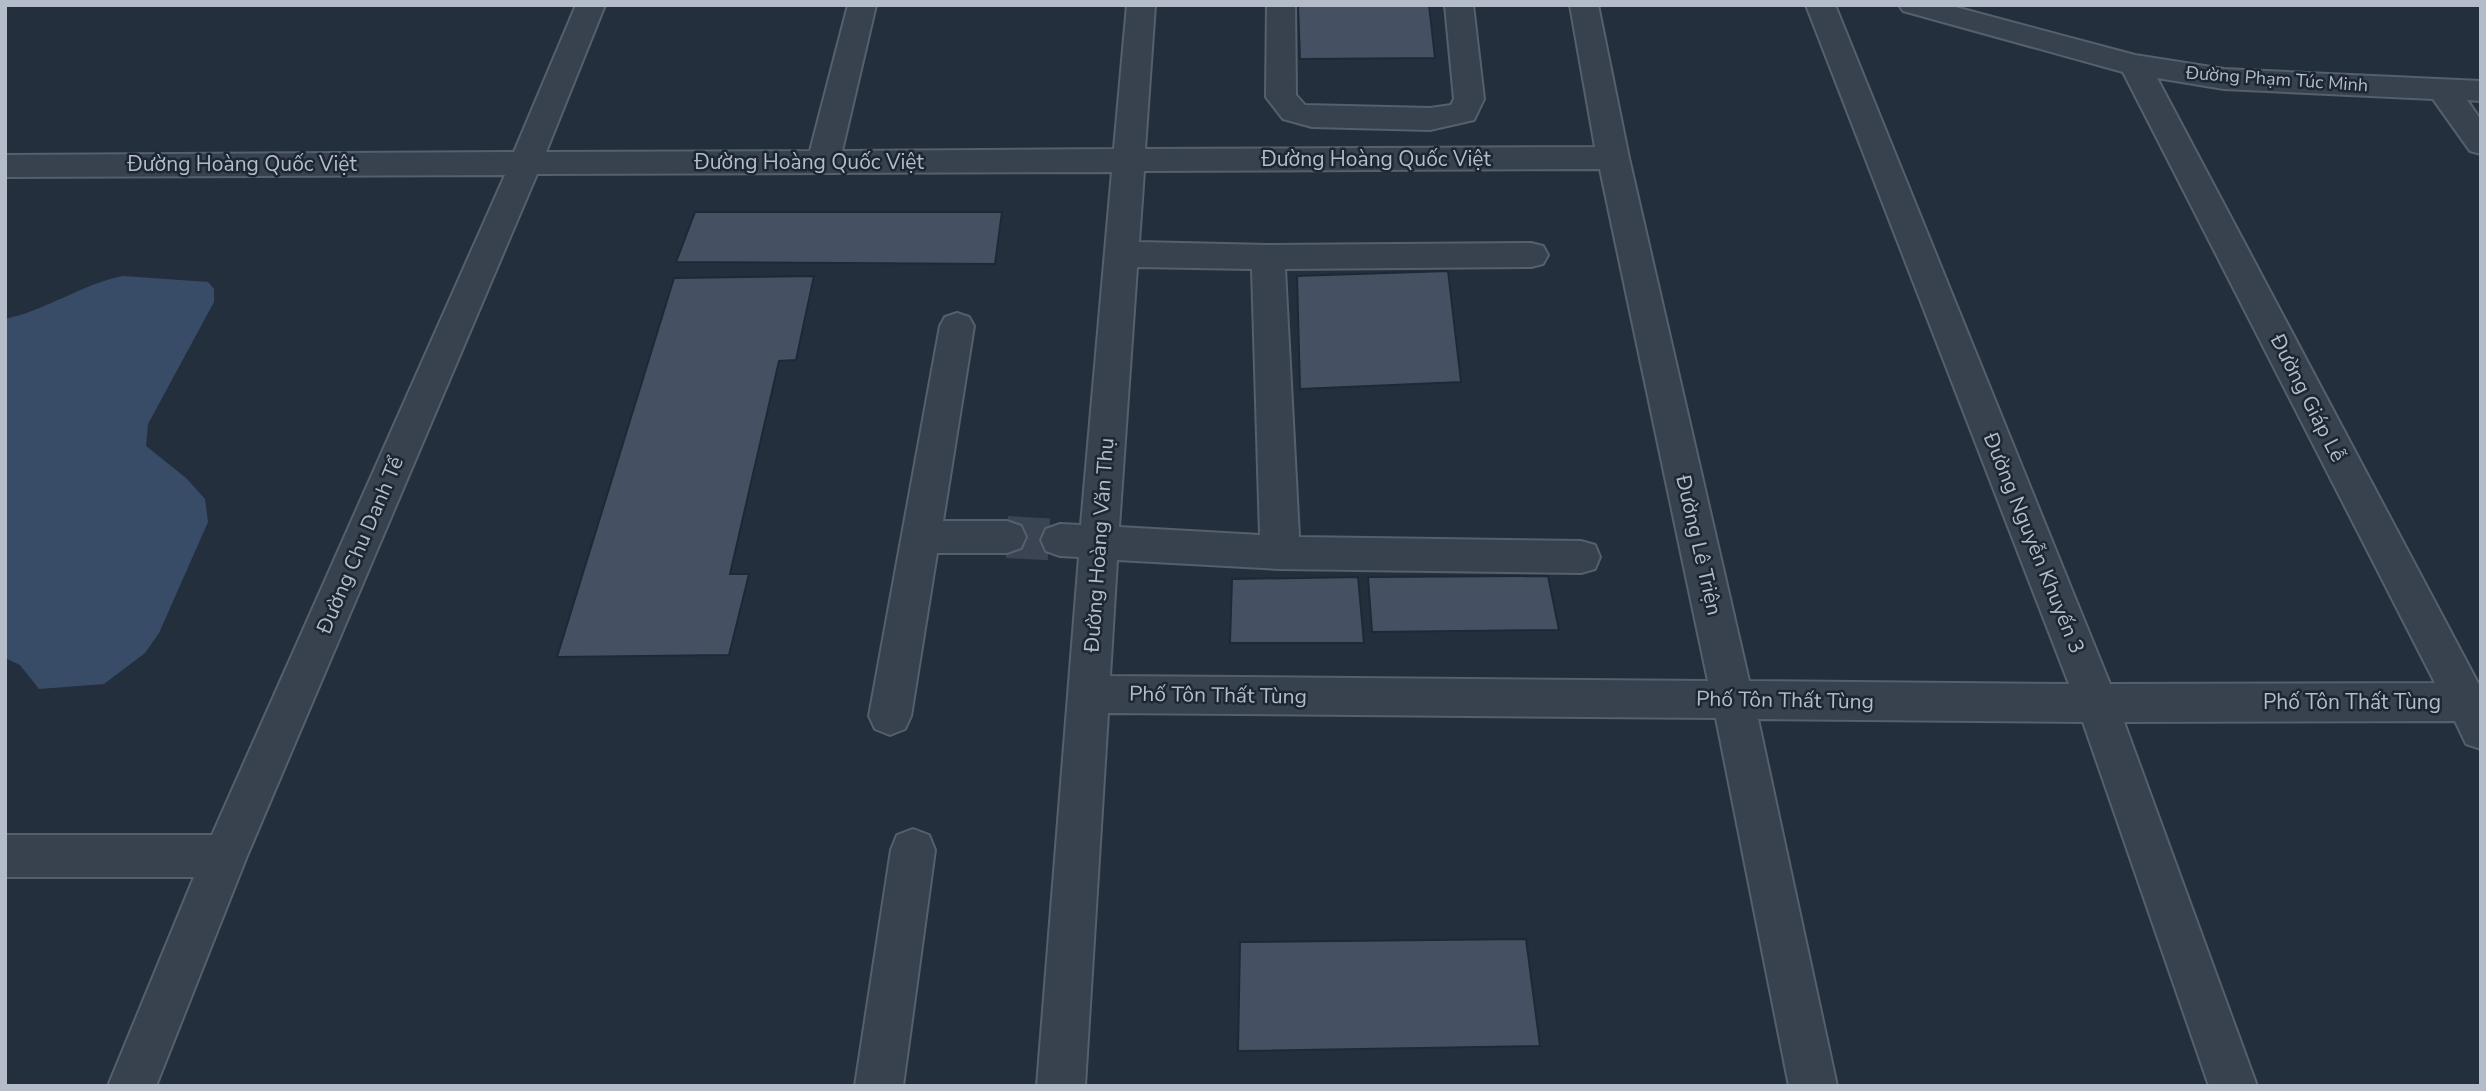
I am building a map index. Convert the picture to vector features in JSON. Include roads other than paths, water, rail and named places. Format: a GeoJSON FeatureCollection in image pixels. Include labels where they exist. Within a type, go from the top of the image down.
{"type":"FeatureCollection","features":[{"type":"Feature","properties":{"kind":"street","name":"Đường Chu Danh Tể"},"geometry":{"type":"LineString","coordinates":[[132,1086],[225,856],[526,162],[591,5]]}},
{"type":"Feature","properties":{"kind":"street"},"geometry":{"type":"LineString","coordinates":[[823,163],[862,5]]}},
{"type":"Feature","properties":{"kind":"street","name":"Đường Hoàng Văn Thụ"},"geometry":{"type":"LineString","coordinates":[[1061,1086],[1098,542],[1141,5]]}},
{"type":"Feature","properties":{"kind":"street"},"geometry":{"type":"LineString","coordinates":[[1281,5],[1281,97],[1294,111],[1312,117],[1430,119],[1463,113],[1469,99],[1459,5]]}},
{"type":"Feature","properties":{"kind":"street","name":"Đường Lê Triện"},"geometry":{"type":"LineString","coordinates":[[1584,5],[1613,158],[1733,700],[1813,1086]]}},
{"type":"Feature","properties":{"kind":"street","name":"Đường Nguyễn Khuyến 3"},"geometry":{"type":"LineString","coordinates":[[1820,5],[2097,703],[2234,1086]]}},
{"type":"Feature","properties":{"kind":"street","name":"Đường Phạm Túc Minh"},"geometry":{"type":"LineString","coordinates":[[1913,5],[2136,65],[2224,79],[2481,91]]}},
{"type":"Feature","properties":{"kind":"street","name":"Đường Giáp Lễ"},"geometry":{"type":"LineString","coordinates":[[2136,65],[2476,711]]}},
{"type":"Feature","properties":{"kind":"street"},"geometry":{"type":"LineString","coordinates":[[2443,90],[2481,143]]}},
{"type":"Feature","properties":{"kind":"street","name":"Đường Hoàng Quốc Việt"},"geometry":{"type":"LineString","coordinates":[[5,166],[1613,158]]}},
{"type":"Feature","properties":{"kind":"street"},"geometry":{"type":"LineString","coordinates":[[1120,254],[1268,257],[1531,255]]}},
{"type":"Feature","properties":{"kind":"street"},"geometry":{"type":"LineString","coordinates":[[1268,257],[1280,553]]}},
{"type":"Feature","properties":{"kind":"street"},"geometry":{"type":"LineString","coordinates":[[890,716],[957,326]]}},
{"type":"Feature","properties":{"kind":"street"},"geometry":{"type":"LineString","coordinates":[[920,537],[1007,537]]}},
{"type":"Feature","properties":{"kind":"street"},"geometry":{"type":"LineString","coordinates":[[1060,540],[1280,553],[1581,557]]}},
{"type":"Feature","properties":{"kind":"street","name":"Phố Tôn Thất Tùng"},"geometry":{"type":"LineString","coordinates":[[1089,694],[2097,703],[2476,711]]}},
{"type":"Feature","properties":{"kind":"street"},"geometry":{"type":"LineString","coordinates":[[879,1086],[913,850]]}},
{"type":"Feature","properties":{"kind":"street"},"geometry":{"type":"LineString","coordinates":[[5,856],[225,856]]}},
{"type":"Feature","properties":{"kind":"water"},"geometry":{"type":"Polygon","coordinates":[[[123,276],[208,282],[214,289],[214,302],[148,424],[146,446],[186,478],[205,499],[208,522],[159,633],[145,653],[104,684],[39,689],[20,665],[5,658],[5,319],[123,276]]]}},
{"type":"Feature","properties":{"kind":"tunnel"},"geometry":{"type":"LineString","coordinates":[[1007,537],[1060,540]]}}]}
